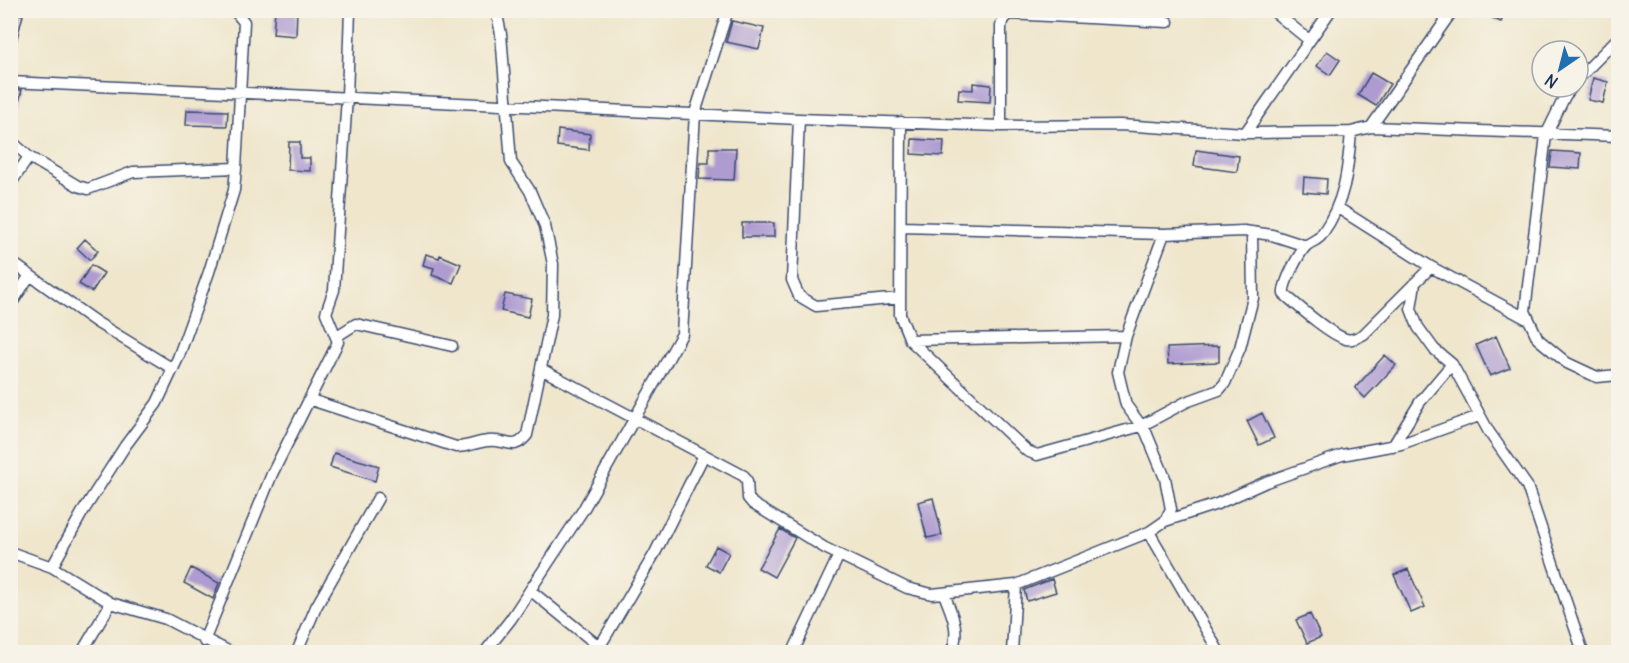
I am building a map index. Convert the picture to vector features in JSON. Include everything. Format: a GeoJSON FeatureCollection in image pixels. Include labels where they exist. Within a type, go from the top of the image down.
{"type":"FeatureCollection","features":[{"type":"Feature","properties":{"kind":"street"},"geometry":{"type":"LineString","coordinates":[[52,567],[82,513],[125,446],[157,403],[173,369],[209,272],[234,190],[244,22],[234,10]]}},
{"type":"Feature","properties":{"kind":"street"},"geometry":{"type":"LineString","coordinates":[[204,641],[272,474],[336,348],[337,336],[326,314],[334,290],[347,97],[350,10]]}},
{"type":"Feature","properties":{"kind":"street"},"geometry":{"type":"LineString","coordinates":[[311,400],[456,447],[470,447],[488,441],[514,445],[521,442],[527,435],[552,315],[553,264],[545,226],[534,200],[512,162],[501,34],[496,10]]}},
{"type":"Feature","properties":{"kind":"street"},"geometry":{"type":"LineString","coordinates":[[485,652],[530,590],[583,510],[682,334],[695,113],[728,10]]}},
{"type":"Feature","properties":{"kind":"street"},"geometry":{"type":"LineString","coordinates":[[1272,10],[1309,40]]}},
{"type":"Feature","properties":{"kind":"street"},"geometry":{"type":"LineString","coordinates":[[1245,133],[1331,10]]}},
{"type":"Feature","properties":{"kind":"street"},"geometry":{"type":"LineString","coordinates":[[1371,127],[1453,10]]}},
{"type":"Feature","properties":{"kind":"street"},"geometry":{"type":"LineString","coordinates":[[1001,126],[1001,26],[1003,19],[1009,14],[1168,22]]}},
{"type":"Feature","properties":{"kind":"street"},"geometry":{"type":"LineString","coordinates":[[1590,67],[1618,38]]}},
{"type":"Feature","properties":{"kind":"street"},"geometry":{"type":"LineString","coordinates":[[10,81],[506,106],[1001,126],[1120,125],[1245,133],[1351,132],[1371,127],[1618,136]]}},
{"type":"Feature","properties":{"kind":"street"},"geometry":{"type":"LineString","coordinates":[[1564,99],[1546,135],[1525,311],[1538,339],[1567,363],[1597,377],[1618,375]]}},
{"type":"Feature","properties":{"kind":"street"},"geometry":{"type":"LineString","coordinates":[[799,119],[792,280],[799,296],[816,306],[900,298]]}},
{"type":"Feature","properties":{"kind":"street"},"geometry":{"type":"LineString","coordinates":[[901,122],[900,315],[910,340],[1027,451],[1037,455],[1142,426],[1186,402],[1219,390],[1225,383],[1240,348],[1253,298],[1252,232]]}},
{"type":"Feature","properties":{"kind":"street"},"geometry":{"type":"LineString","coordinates":[[1351,132],[1346,184],[1338,208],[1321,237],[1305,246],[1286,282],[1284,294],[1316,321],[1346,339],[1364,334],[1431,267]]}},
{"type":"Feature","properties":{"kind":"street"},"geometry":{"type":"LineString","coordinates":[[10,140],[29,157],[78,186],[88,189],[133,172],[236,168]]}},
{"type":"Feature","properties":{"kind":"street"},"geometry":{"type":"LineString","coordinates":[[10,184],[29,157]]}},
{"type":"Feature","properties":{"kind":"street"},"geometry":{"type":"LineString","coordinates":[[1338,208],[1431,267],[1529,320]]}},
{"type":"Feature","properties":{"kind":"street"},"geometry":{"type":"LineString","coordinates":[[901,227],[1164,234],[1252,232],[1305,246]]}},
{"type":"Feature","properties":{"kind":"street"},"geometry":{"type":"LineString","coordinates":[[1164,234],[1126,336],[1118,372],[1120,389],[1126,405],[1142,426],[1171,497],[1171,509],[1165,521]]}},
{"type":"Feature","properties":{"kind":"street"},"geometry":{"type":"LineString","coordinates":[[10,261],[96,322],[173,369]]}},
{"type":"Feature","properties":{"kind":"street"},"geometry":{"type":"LineString","coordinates":[[10,306],[30,275]]}},
{"type":"Feature","properties":{"kind":"street"},"geometry":{"type":"LineString","coordinates":[[1415,283],[1411,309],[1413,318],[1434,349],[1452,364],[1479,416],[1527,486],[1583,652]]}},
{"type":"Feature","properties":{"kind":"street"},"geometry":{"type":"LineString","coordinates":[[337,336],[356,324],[452,346]]}},
{"type":"Feature","properties":{"kind":"street"},"geometry":{"type":"LineString","coordinates":[[910,340],[1126,336]]}},
{"type":"Feature","properties":{"kind":"street"},"geometry":{"type":"LineString","coordinates":[[1393,446],[1420,402],[1452,364]]}},
{"type":"Feature","properties":{"kind":"street"},"geometry":{"type":"LineString","coordinates":[[541,369],[744,476],[747,481],[748,498],[753,504],[839,555],[907,588],[944,594],[1016,585],[1149,532],[1165,521],[1342,455],[1393,446],[1479,416]]}},
{"type":"Feature","properties":{"kind":"street"},"geometry":{"type":"LineString","coordinates":[[530,590],[596,644],[603,641],[655,553],[704,455]]}},
{"type":"Feature","properties":{"kind":"street"},"geometry":{"type":"LineString","coordinates":[[297,652],[316,607],[378,498]]}},
{"type":"Feature","properties":{"kind":"street"},"geometry":{"type":"LineString","coordinates":[[1149,532],[1219,652]]}},
{"type":"Feature","properties":{"kind":"street"},"geometry":{"type":"LineString","coordinates":[[10,552],[52,567],[111,603],[166,619],[204,641],[230,652]]}},
{"type":"Feature","properties":{"kind":"street"},"geometry":{"type":"LineString","coordinates":[[793,652],[839,555]]}},
{"type":"Feature","properties":{"kind":"street"},"geometry":{"type":"LineString","coordinates":[[1012,652],[1016,585]]}},
{"type":"Feature","properties":{"kind":"street"},"geometry":{"type":"LineString","coordinates":[[944,594],[954,620],[956,641],[951,652]]}},
{"type":"Feature","properties":{"kind":"street"},"geometry":{"type":"LineString","coordinates":[[82,652],[111,603]]}},
{"type":"Feature","properties":{"kind":"building"},"geometry":{"type":"Polygon","coordinates":[[[275,10],[297,10],[296,36],[273,34],[275,10]]]}},
{"type":"Feature","properties":{"kind":"building"},"geometry":{"type":"Polygon","coordinates":[[[1475,10],[1507,10],[1501,22],[1475,10]]]}},
{"type":"Feature","properties":{"kind":"building"},"geometry":{"type":"Polygon","coordinates":[[[10,12],[23,15],[14,50],[10,50],[10,12]]]}},
{"type":"Feature","properties":{"kind":"building"},"geometry":{"type":"Polygon","coordinates":[[[732,21],[764,28],[759,49],[726,42],[732,21]]]}},
{"type":"Feature","properties":{"kind":"building"},"geometry":{"type":"Polygon","coordinates":[[[1327,51],[1340,60],[1330,75],[1317,66],[1327,51]]]}},
{"type":"Feature","properties":{"kind":"building"},"geometry":{"type":"Polygon","coordinates":[[[1371,73],[1390,84],[1376,106],[1358,95],[1371,73]]]}},
{"type":"Feature","properties":{"kind":"building"},"geometry":{"type":"Polygon","coordinates":[[[1593,78],[1608,82],[1603,103],[1588,100],[1593,78]]]}},
{"type":"Feature","properties":{"kind":"building"},"geometry":{"type":"Polygon","coordinates":[[[973,83],[991,85],[990,102],[958,100],[959,89],[973,90],[973,83]]]}},
{"type":"Feature","properties":{"kind":"building"},"geometry":{"type":"Polygon","coordinates":[[[10,90],[22,90],[14,121],[10,120],[10,90]]]}},
{"type":"Feature","properties":{"kind":"building"},"geometry":{"type":"Polygon","coordinates":[[[187,110],[228,111],[227,126],[186,125],[187,110]]]}},
{"type":"Feature","properties":{"kind":"building"},"geometry":{"type":"Polygon","coordinates":[[[558,130],[590,134],[589,150],[557,146],[558,130]]]}},
{"type":"Feature","properties":{"kind":"building"},"geometry":{"type":"Polygon","coordinates":[[[912,139],[944,141],[943,156],[911,154],[912,139]]]}},
{"type":"Feature","properties":{"kind":"building"},"geometry":{"type":"Polygon","coordinates":[[[289,142],[300,142],[300,158],[310,158],[310,171],[288,170],[289,142]]]}},
{"type":"Feature","properties":{"kind":"building"},"geometry":{"type":"Polygon","coordinates":[[[709,148],[736,148],[734,180],[699,179],[700,163],[709,163],[709,148]]]}},
{"type":"Feature","properties":{"kind":"building"},"geometry":{"type":"Polygon","coordinates":[[[1196,150],[1239,156],[1237,172],[1194,166],[1196,150]]]}},
{"type":"Feature","properties":{"kind":"building"},"geometry":{"type":"Polygon","coordinates":[[[1552,151],[1581,153],[1580,169],[1550,167],[1552,151]]]}},
{"type":"Feature","properties":{"kind":"building"},"geometry":{"type":"Polygon","coordinates":[[[1304,177],[1327,179],[1326,194],[1303,192],[1304,177]]]}},
{"type":"Feature","properties":{"kind":"building"},"geometry":{"type":"Polygon","coordinates":[[[742,223],[774,223],[774,237],[742,237],[742,223]]]}},
{"type":"Feature","properties":{"kind":"building"},"geometry":{"type":"Polygon","coordinates":[[[85,239],[98,251],[90,260],[77,248],[85,239]]]}},
{"type":"Feature","properties":{"kind":"building"},"geometry":{"type":"Polygon","coordinates":[[[426,254],[439,258],[440,255],[461,264],[453,283],[432,275],[434,268],[423,265],[426,254]]]}},
{"type":"Feature","properties":{"kind":"building"},"geometry":{"type":"Polygon","coordinates":[[[91,265],[104,273],[92,292],[79,284],[91,265]]]}},
{"type":"Feature","properties":{"kind":"building"},"geometry":{"type":"Polygon","coordinates":[[[505,294],[532,299],[528,317],[501,311],[505,294]]]}},
{"type":"Feature","properties":{"kind":"building"},"geometry":{"type":"Polygon","coordinates":[[[1496,336],[1510,368],[1490,376],[1476,345],[1496,336]]]}},
{"type":"Feature","properties":{"kind":"building"},"geometry":{"type":"Polygon","coordinates":[[[1219,346],[1219,362],[1168,364],[1167,348],[1219,346]]]}},
{"type":"Feature","properties":{"kind":"building"},"geometry":{"type":"Polygon","coordinates":[[[1385,355],[1396,365],[1365,398],[1355,388],[1385,355]]]}},
{"type":"Feature","properties":{"kind":"building"},"geometry":{"type":"Polygon","coordinates":[[[1262,413],[1274,438],[1259,445],[1247,421],[1262,413]]]}},
{"type":"Feature","properties":{"kind":"building"},"geometry":{"type":"Polygon","coordinates":[[[334,453],[379,466],[375,481],[330,467],[334,453]]]}},
{"type":"Feature","properties":{"kind":"building"},"geometry":{"type":"Polygon","coordinates":[[[933,498],[942,535],[927,538],[918,502],[933,498]]]}},
{"type":"Feature","properties":{"kind":"building"},"geometry":{"type":"Polygon","coordinates":[[[780,529],[795,538],[774,577],[758,568],[780,529]]]}},
{"type":"Feature","properties":{"kind":"building"},"geometry":{"type":"Polygon","coordinates":[[[716,546],[729,553],[719,572],[706,565],[716,546]]]}},
{"type":"Feature","properties":{"kind":"building"},"geometry":{"type":"Polygon","coordinates":[[[191,568],[219,583],[213,599],[184,583],[191,568]]]}},
{"type":"Feature","properties":{"kind":"building"},"geometry":{"type":"Polygon","coordinates":[[[1408,569],[1425,607],[1411,613],[1394,575],[1408,569]]]}},
{"type":"Feature","properties":{"kind":"building"},"geometry":{"type":"Polygon","coordinates":[[[1052,579],[1056,592],[1027,601],[1024,590],[1052,579]]]}},
{"type":"Feature","properties":{"kind":"building"},"geometry":{"type":"Polygon","coordinates":[[[1310,614],[1321,637],[1307,643],[1296,620],[1310,614]]]}}]}
